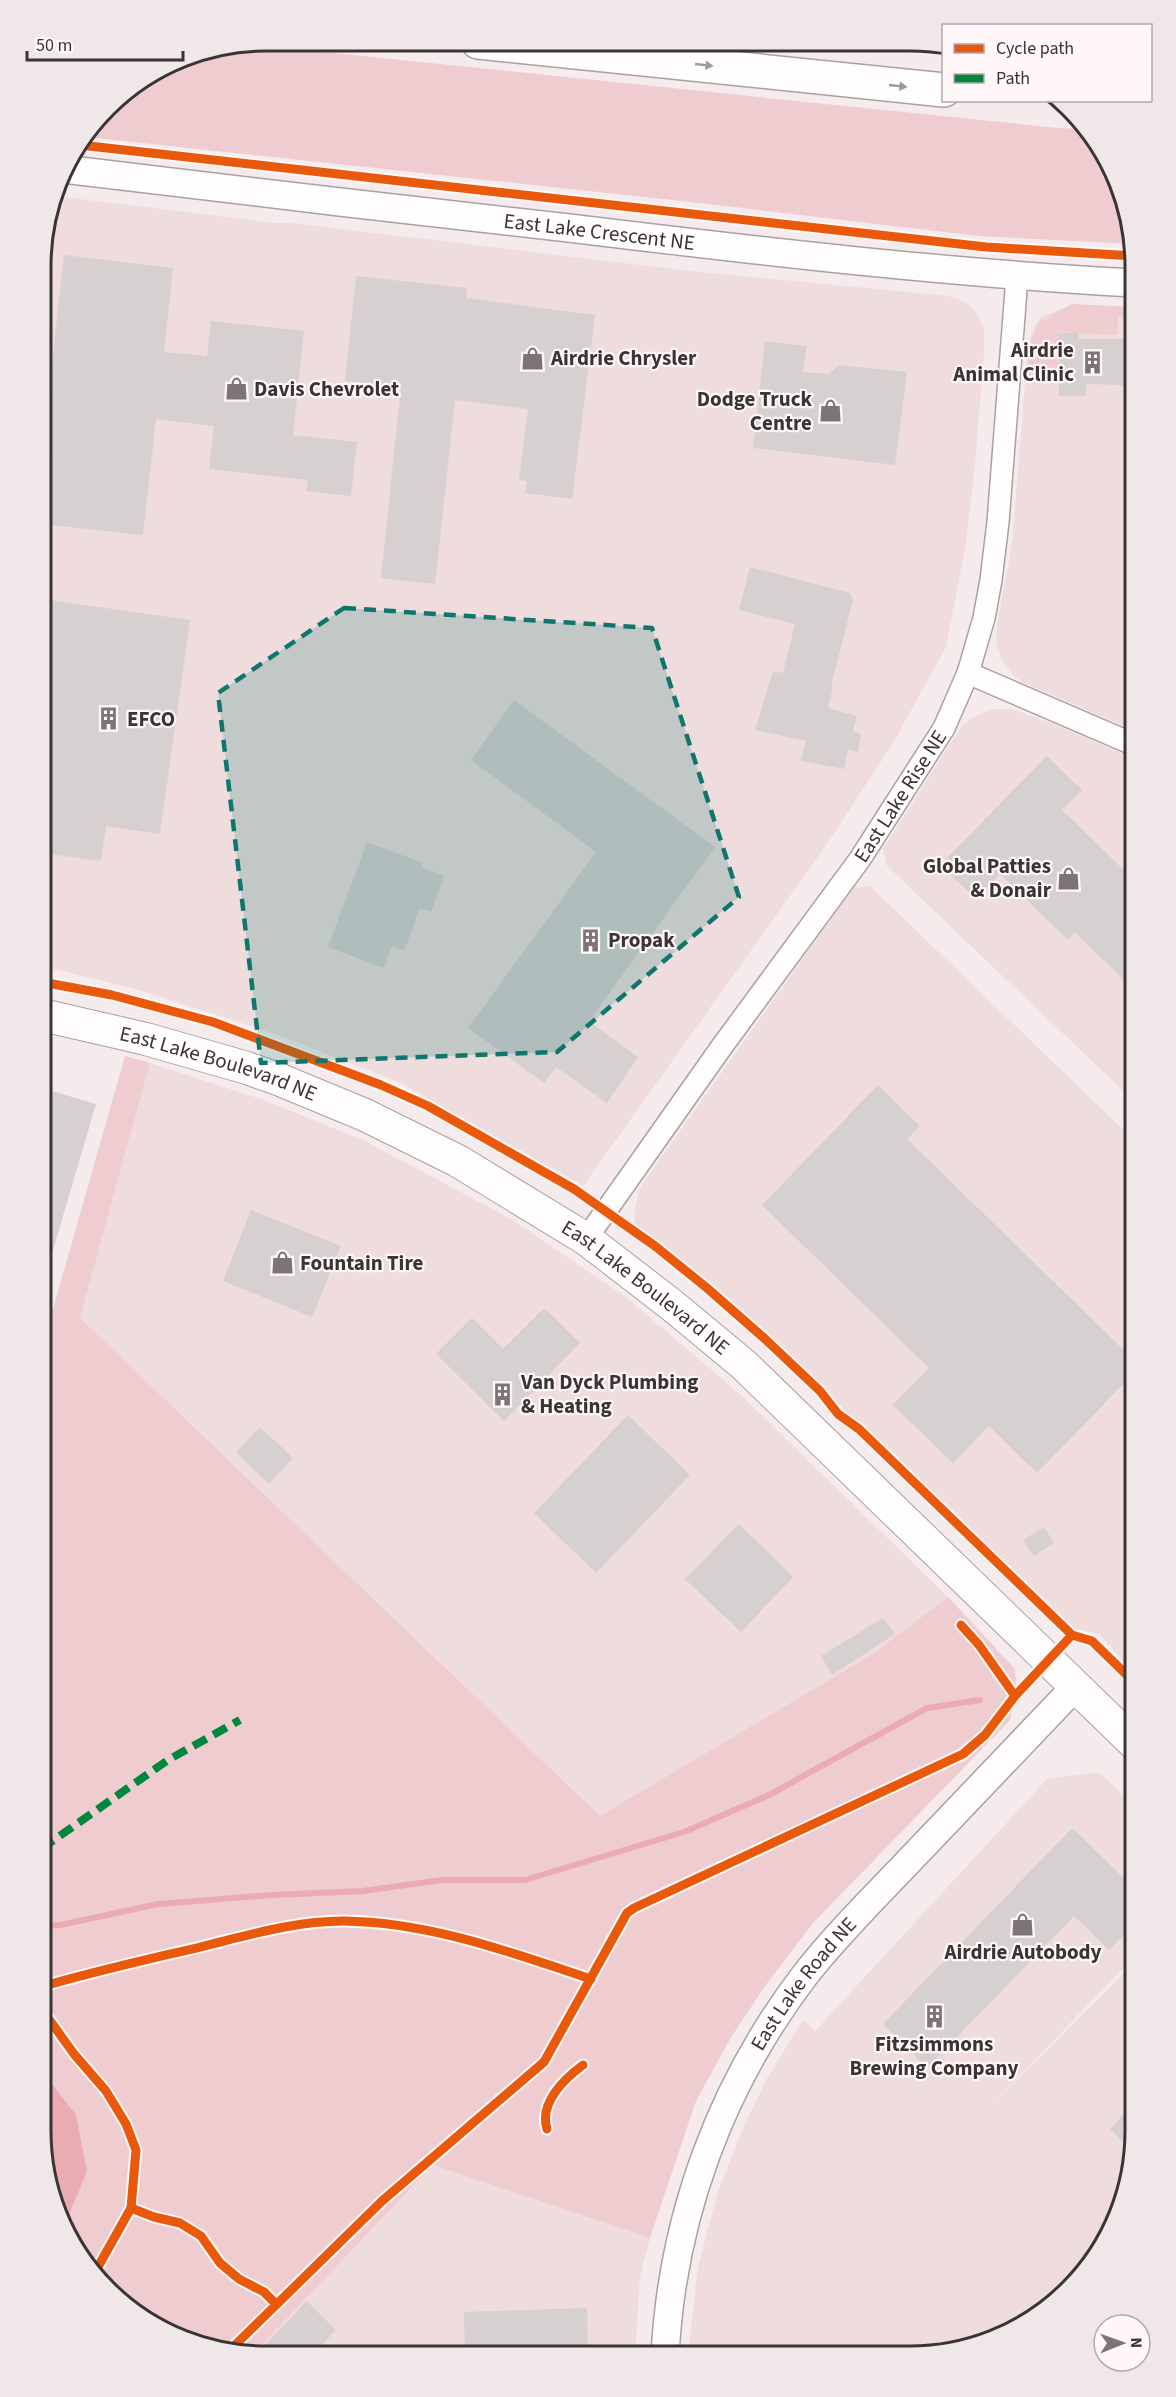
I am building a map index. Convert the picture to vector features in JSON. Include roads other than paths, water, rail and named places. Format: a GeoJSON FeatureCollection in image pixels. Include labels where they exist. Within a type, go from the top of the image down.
{"type":"FeatureCollection","features":[{"type":"Feature","properties":{"kind":"highway"},"geometry":{"type":"LineString","coordinates":[[565,51],[942,90]]}},
{"type":"Feature","properties":{"kind":"main road","name":"East Lake Boulevard NE"},"geometry":{"type":"LineString","coordinates":[[51,1017],[146,1039],[278,1079],[365,1116],[458,1161],[586,1239],[666,1300],[744,1365],[1125,1734]]}},
{"type":"Feature","properties":{"kind":"street","name":"East Lake Crescent NE"},"geometry":{"type":"LineString","coordinates":[[73,170],[732,247],[1017,276],[1125,282]]}},
{"type":"Feature","properties":{"kind":"street","name":"East Lake Rise NE"},"geometry":{"type":"LineString","coordinates":[[586,1239],[723,1045],[881,830],[944,728],[968,673],[984,618],[991,580],[999,510],[1017,276]]}},
{"type":"Feature","properties":{"kind":"street"},"geometry":{"type":"LineString","coordinates":[[968,673],[1125,741]]}},
{"type":"Feature","properties":{"kind":"street","name":"East Lake Road NE"},"geometry":{"type":"LineString","coordinates":[[665,2346],[666,2322],[685,2216],[714,2131],[729,2098],[760,2042],[793,1991],[833,1941],[1076,1687]]}},
{"type":"Feature","properties":{"kind":"waterway"},"geometry":{"type":"LineString","coordinates":[[51,1925],[158,1904],[363,1891],[442,1880],[525,1880],[684,1832],[769,1795],[927,1708],[980,1700]]}},
{"type":"Feature","properties":{"kind":"place","name":"Airdrie Chrysler"},"geometry":{"type":"Point","coordinates":[533,358]}},
{"type":"Feature","properties":{"kind":"place","name":"Airdrie Animal Clinic"},"geometry":{"type":"Point","coordinates":[1092,362]}},
{"type":"Feature","properties":{"kind":"place","name":"Davis Chevrolet"},"geometry":{"type":"Point","coordinates":[236,389]}},
{"type":"Feature","properties":{"kind":"place","name":"Dodge Truck Centre"},"geometry":{"type":"Point","coordinates":[830,411]}},
{"type":"Feature","properties":{"kind":"place","name":"EFCO"},"geometry":{"type":"Point","coordinates":[109,719]}},
{"type":"Feature","properties":{"kind":"place","name":"Global Patties & Donair"},"geometry":{"type":"Point","coordinates":[1069,878]}},
{"type":"Feature","properties":{"kind":"place","name":"Propak"},"geometry":{"type":"Point","coordinates":[590,940]}},
{"type":"Feature","properties":{"kind":"place","name":"Fountain Tire"},"geometry":{"type":"Point","coordinates":[282,1263]}},
{"type":"Feature","properties":{"kind":"place","name":"Van Dyck Plumbing & Heating"},"geometry":{"type":"Point","coordinates":[503,1394]}},
{"type":"Feature","properties":{"kind":"place","name":"Airdrie Autobody"},"geometry":{"type":"Point","coordinates":[1023,1924]}},
{"type":"Feature","properties":{"kind":"place","name":"Fitzsimmons Brewing Company"},"geometry":{"type":"Point","coordinates":[934,2016]}}]}
